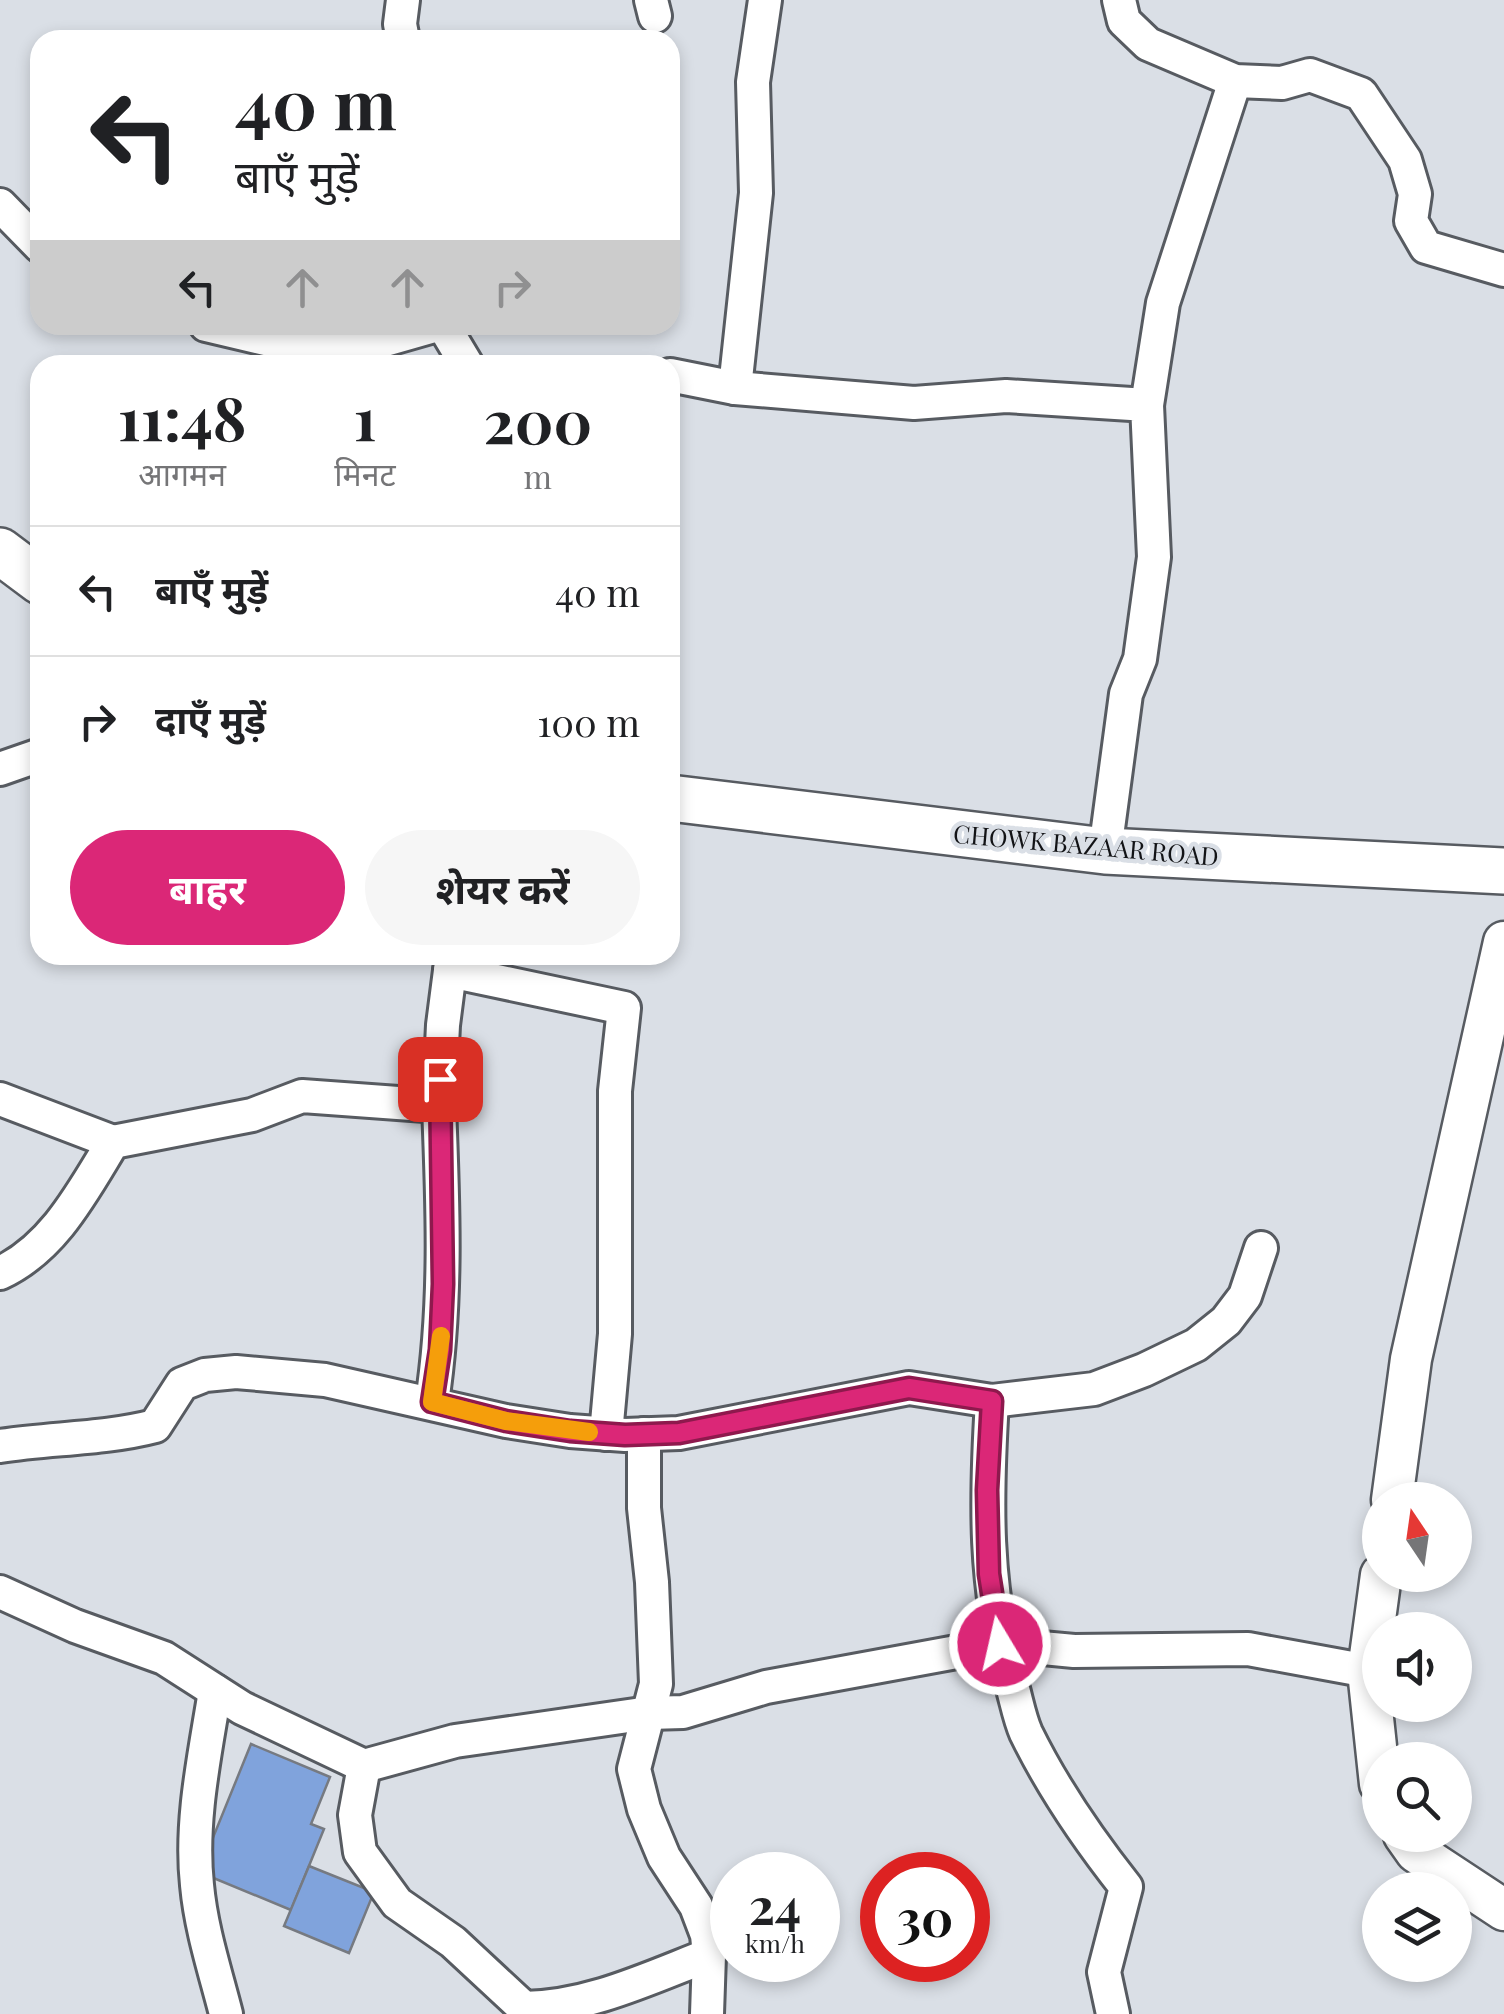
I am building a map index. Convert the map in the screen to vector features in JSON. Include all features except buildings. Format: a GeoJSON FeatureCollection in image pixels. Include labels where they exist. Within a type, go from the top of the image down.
{"type":"FeatureCollection","features":[{"type":"Feature","properties":{"kind":"main road"},"geometry":{"type":"LineString","coordinates":[[0,552],[30,574]]}},
{"type":"Feature","properties":{"kind":"main road","name":"CHOWK BAZAAR ROAD"},"geometry":{"type":"LineString","coordinates":[[680,799],[1106,851],[1504,871]]}},
{"type":"Feature","properties":{"kind":"street"},"geometry":{"type":"LineString","coordinates":[[402,30],[403,0]]}},
{"type":"Feature","properties":{"kind":"street"},"geometry":{"type":"LineString","coordinates":[[735,388],[756,193],[753,82],[765,0]]}},
{"type":"Feature","properties":{"kind":"street"},"geometry":{"type":"LineString","coordinates":[[1119,0],[1124,20],[1148,44],[1235,82],[1282,83],[1310,75],[1361,94],[1404,160],[1414,194],[1412,221],[1426,247],[1504,270]]}},
{"type":"Feature","properties":{"kind":"street"},"geometry":{"type":"LineString","coordinates":[[1106,851],[1126,694],[1140,659],[1154,558],[1147,405],[1163,303],[1235,82]]}},
{"type":"Feature","properties":{"kind":"street"},"geometry":{"type":"LineString","coordinates":[[0,205],[30,236]]}},
{"type":"Feature","properties":{"kind":"street"},"geometry":{"type":"LineString","coordinates":[[248,335],[308,349],[354,349],[404,335]]}},
{"type":"Feature","properties":{"kind":"street"},"geometry":{"type":"LineString","coordinates":[[680,377],[735,388],[914,403],[1006,396],[1147,405]]}},
{"type":"Feature","properties":{"kind":"street"},"geometry":{"type":"LineString","coordinates":[[0,769],[30,758]]}},
{"type":"Feature","properties":{"kind":"street"},"geometry":{"type":"LineString","coordinates":[[1394,1482],[1411,1359],[1504,942]]}},
{"type":"Feature","properties":{"kind":"street"},"geometry":{"type":"LineString","coordinates":[[432,1402],[440,1350],[443,1284],[439,1106],[442,1025],[451,965]]}},
{"type":"Feature","properties":{"kind":"street"},"geometry":{"type":"LineString","coordinates":[[459,965],[624,1008],[615,1091],[615,1334],[606,1434]]}},
{"type":"Feature","properties":{"kind":"street"},"geometry":{"type":"LineString","coordinates":[[0,1099],[113,1142],[252,1115],[302,1096],[439,1106]]}},
{"type":"Feature","properties":{"kind":"street"},"geometry":{"type":"LineString","coordinates":[[0,1273],[20,1264],[64,1221],[113,1142]]}},
{"type":"Feature","properties":{"kind":"street"},"geometry":{"type":"LineString","coordinates":[[0,1446],[155,1426],[182,1384],[236,1372],[325,1380],[506,1421],[606,1434],[694,1430],[909,1388],[992,1401],[1094,1389],[1196,1345],[1226,1321],[1245,1296],[1261,1248]]}},
{"type":"Feature","properties":{"kind":"street"},"geometry":{"type":"LineString","coordinates":[[992,1401],[987,1490],[989,1574],[1000,1644],[1024,1730],[1062,1797],[1126,1887],[1104,1972],[1113,2014]]}},
{"type":"Feature","properties":{"kind":"street"},"geometry":{"type":"LineString","coordinates":[[644,1434],[644,1508],[656,1670],[634,1769],[644,1810],[664,1857],[696,1906],[709,1955],[707,2014]]}},
{"type":"Feature","properties":{"kind":"street"},"geometry":{"type":"LineString","coordinates":[[0,1592],[76,1626],[164,1658],[242,1708],[364,1766],[455,1742],[649,1713],[683,1712],[766,1687],[1000,1644],[1074,1651],[1248,1649],[1362,1670]]}},
{"type":"Feature","properties":{"kind":"street"},"geometry":{"type":"LineString","coordinates":[[215,1691],[201,1778],[195,1854],[202,1926],[226,2014]]}},
{"type":"Feature","properties":{"kind":"street"},"geometry":{"type":"LineString","coordinates":[[364,1766],[355,1815],[360,1852],[397,1903],[453,1942],[524,2008],[534,2011],[629,1988],[709,1955]]}},
{"type":"Feature","properties":{"kind":"street"},"geometry":{"type":"LineString","coordinates":[[1416,1852],[1504,1910]]}},
{"type":"Feature","properties":{"kind":"slow traffic"},"geometry":{"type":"LineString","coordinates":[[441,1336],[432,1402],[506,1421],[589,1432]]}},
{"type":"Feature","properties":{"kind":"route"},"geometry":{"type":"LineString","coordinates":[[440,1079],[443,1284],[440,1350],[432,1402],[506,1421],[625,1435],[679,1433],[909,1388],[992,1401],[987,1490],[989,1574],[1000,1644]]}}]}
